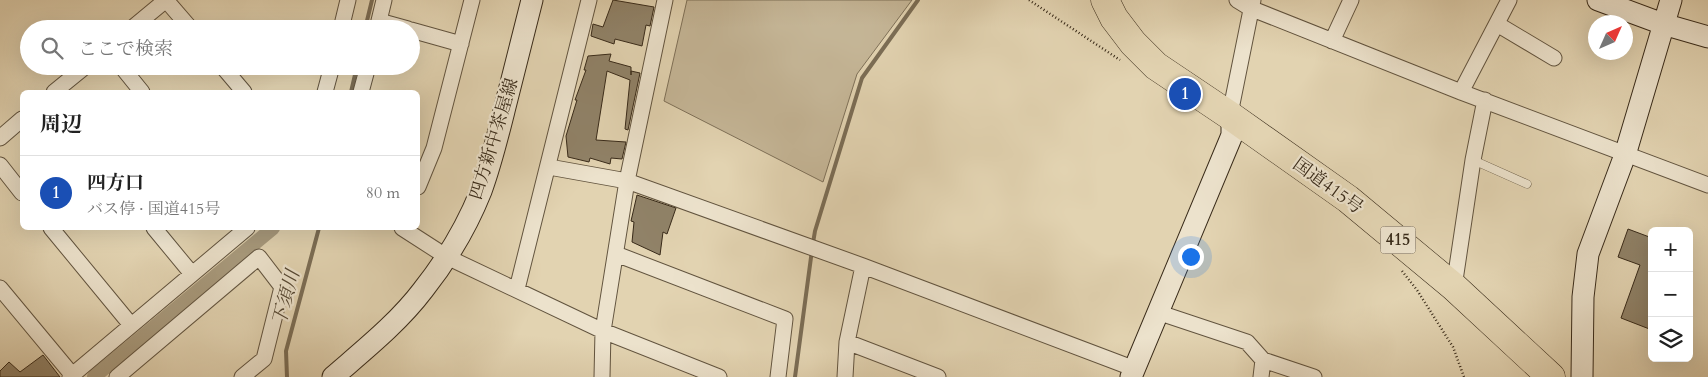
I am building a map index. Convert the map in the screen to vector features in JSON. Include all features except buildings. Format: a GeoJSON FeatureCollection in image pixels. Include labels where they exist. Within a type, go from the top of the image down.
{"type":"FeatureCollection","features":[{"type":"Feature","properties":{"kind":"highway","name":"国道415号"},"geometry":{"type":"LineString","coordinates":[[1105,0],[1114,18],[1133,43],[1156,66],[1348,199],[1454,287],[1551,377]]}},
{"type":"Feature","properties":{"kind":"main road","name":"四方新中茶屋線"},"geometry":{"type":"LineString","coordinates":[[332,377],[404,313],[423,291],[447,257],[480,192],[495,147],[532,0]]}},
{"type":"Feature","properties":{"kind":"main road"},"geometry":{"type":"LineString","coordinates":[[1598,0],[1663,24],[1708,37]]}},
{"type":"Feature","properties":{"kind":"main road"},"geometry":{"type":"LineString","coordinates":[[1582,377],[1583,297],[1588,254],[1625,155],[1671,0]]}},
{"type":"Feature","properties":{"kind":"main road"},"geometry":{"type":"LineString","coordinates":[[1133,373],[1232,135],[1232,117]]}},
{"type":"Feature","properties":{"kind":"street"},"geometry":{"type":"LineString","coordinates":[[142,20],[166,0],[183,20]]}},
{"type":"Feature","properties":{"kind":"street"},"geometry":{"type":"LineString","coordinates":[[343,20],[348,0]]}},
{"type":"Feature","properties":{"kind":"street"},"geometry":{"type":"LineString","coordinates":[[379,20],[384,0]]}},
{"type":"Feature","properties":{"kind":"street"},"geometry":{"type":"LineString","coordinates":[[420,182],[434,148],[472,0]]}},
{"type":"Feature","properties":{"kind":"street"},"geometry":{"type":"LineString","coordinates":[[517,289],[589,0]]}},
{"type":"Feature","properties":{"kind":"street"},"geometry":{"type":"LineString","coordinates":[[602,377],[603,331],[628,181],[666,0]]}},
{"type":"Feature","properties":{"kind":"street"},"geometry":{"type":"LineString","coordinates":[[1237,0],[1252,4],[1332,41],[1625,155],[1708,185]]}},
{"type":"Feature","properties":{"kind":"street"},"geometry":{"type":"LineString","coordinates":[[1332,41],[1351,0]]}},
{"type":"Feature","properties":{"kind":"street"},"geometry":{"type":"LineString","coordinates":[[1462,92],[1509,0]]}},
{"type":"Feature","properties":{"kind":"street"},"geometry":{"type":"LineString","coordinates":[[1232,117],[1232,104],[1252,4]]}},
{"type":"Feature","properties":{"kind":"street"},"geometry":{"type":"LineString","coordinates":[[1497,24],[1554,58]]}},
{"type":"Feature","properties":{"kind":"street"},"geometry":{"type":"LineString","coordinates":[[420,33],[461,44]]}},
{"type":"Feature","properties":{"kind":"street"},"geometry":{"type":"LineString","coordinates":[[56,90],[75,75]]}},
{"type":"Feature","properties":{"kind":"street"},"geometry":{"type":"LineString","coordinates":[[128,75],[140,90]]}},
{"type":"Feature","properties":{"kind":"street"},"geometry":{"type":"LineString","coordinates":[[230,75],[242,90]]}},
{"type":"Feature","properties":{"kind":"street"},"geometry":{"type":"LineString","coordinates":[[326,90],[330,75]]}},
{"type":"Feature","properties":{"kind":"street"},"geometry":{"type":"LineString","coordinates":[[362,90],[366,75]]}},
{"type":"Feature","properties":{"kind":"street"},"geometry":{"type":"LineString","coordinates":[[1454,287],[1473,160],[1485,100]]}},
{"type":"Feature","properties":{"kind":"street"},"geometry":{"type":"LineString","coordinates":[[0,138],[20,121]]}},
{"type":"Feature","properties":{"kind":"street"},"geometry":{"type":"LineString","coordinates":[[0,165],[20,190]]}},
{"type":"Feature","properties":{"kind":"street"},"geometry":{"type":"LineString","coordinates":[[548,167],[628,181],[863,266],[1133,373]]}},
{"type":"Feature","properties":{"kind":"street"},"geometry":{"type":"LineString","coordinates":[[53,230],[131,325]]}},
{"type":"Feature","properties":{"kind":"street"},"geometry":{"type":"LineString","coordinates":[[156,230],[192,274]]}},
{"type":"Feature","properties":{"kind":"street"},"geometry":{"type":"LineString","coordinates":[[0,288],[72,376],[245,230]]}},
{"type":"Feature","properties":{"kind":"street"},"geometry":{"type":"LineString","coordinates":[[405,230],[447,257],[688,372],[719,377]]}},
{"type":"Feature","properties":{"kind":"street"},"geometry":{"type":"LineString","coordinates":[[616,254],[785,319],[778,377]]}},
{"type":"Feature","properties":{"kind":"street"},"geometry":{"type":"LineString","coordinates":[[126,375],[259,257],[282,286],[264,359],[242,377]]}},
{"type":"Feature","properties":{"kind":"street"},"geometry":{"type":"LineString","coordinates":[[845,377],[847,342],[863,266]]}},
{"type":"Feature","properties":{"kind":"street"},"geometry":{"type":"LineString","coordinates":[[1157,312],[1247,342],[1263,360],[1314,377]]}},
{"type":"Feature","properties":{"kind":"street"},"geometry":{"type":"LineString","coordinates":[[847,342],[938,377]]}},
{"type":"Feature","properties":{"kind":"street"},"geometry":{"type":"LineString","coordinates":[[1261,377],[1263,360]]}},
{"type":"Feature","properties":{"kind":"lane"},"geometry":{"type":"LineString","coordinates":[[1473,160],[1527,184]]}},
{"type":"Feature","properties":{"kind":"path"},"geometry":{"type":"LineString","coordinates":[[1400,269],[1417,290],[1453,347],[1464,377]]}},
{"type":"Feature","properties":{"kind":"shaded area"},"geometry":{"type":"Polygon","coordinates":[[[687,0],[912,0],[857,74],[823,182],[664,101],[687,0]]]}},
{"type":"Feature","properties":{"kind":"waterway","name":"下須川"},"geometry":{"type":"LineString","coordinates":[[367,20],[372,0]]}},
{"type":"Feature","properties":{"kind":"waterway"},"geometry":{"type":"LineString","coordinates":[[813,243],[862,78],[918,0]]}},
{"type":"Feature","properties":{"kind":"waterway","name":"下須川"},"geometry":{"type":"LineString","coordinates":[[351,90],[355,75]]}},
{"type":"Feature","properties":{"kind":"waterway"},"geometry":{"type":"LineString","coordinates":[[94,377],[271,230]]}},
{"type":"Feature","properties":{"kind":"waterway","name":"下須川"},"geometry":{"type":"LineString","coordinates":[[287,377],[286,351],[318,230]]}},
{"type":"Feature","properties":{"kind":"waterway"},"geometry":{"type":"LineString","coordinates":[[795,377],[812,250]]}},
{"type":"Feature","properties":{"kind":"place","name":"四方口"},"geometry":{"type":"Point","coordinates":[1185,94]}}]}
